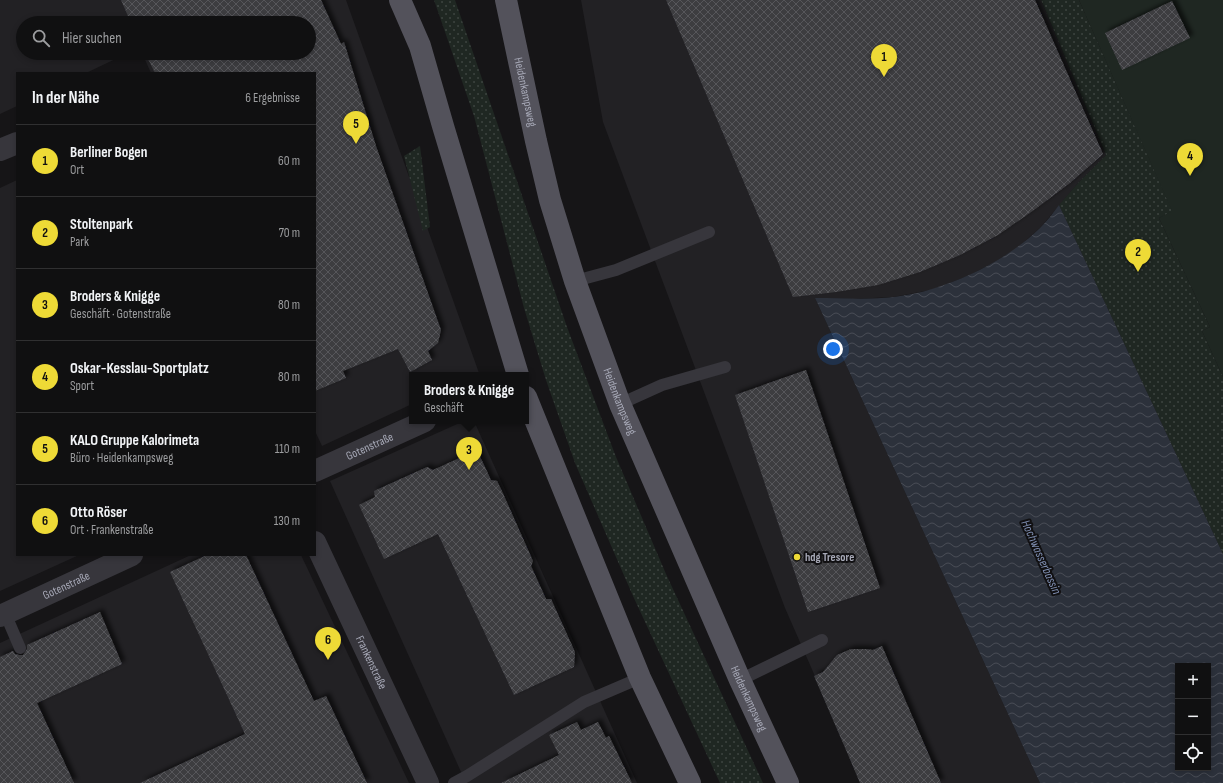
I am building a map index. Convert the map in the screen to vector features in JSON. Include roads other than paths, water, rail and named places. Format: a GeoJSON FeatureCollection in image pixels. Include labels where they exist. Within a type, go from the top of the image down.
{"type":"FeatureCollection","features":[{"type":"Feature","properties":{"kind":"main road"},"geometry":{"type":"LineString","coordinates":[[400,0],[420,46],[442,126],[517,372]]}},
{"type":"Feature","properties":{"kind":"main road","name":"Heidenkampsweg"},"geometry":{"type":"LineString","coordinates":[[506,0],[550,200],[575,281],[620,404],[740,680],[788,783]]}},
{"type":"Feature","properties":{"kind":"main road"},"geometry":{"type":"LineString","coordinates":[[529,404],[640,678],[690,783]]}},
{"type":"Feature","properties":{"kind":"street"},"geometry":{"type":"LineString","coordinates":[[0,150],[16,143]]}},
{"type":"Feature","properties":{"kind":"street","name":"Gotenstraße"},"geometry":{"type":"LineString","coordinates":[[316,471],[418,424]]}},
{"type":"Feature","properties":{"kind":"street","name":"Frankenstraße"},"geometry":{"type":"LineString","coordinates":[[316,544],[428,783]]}},
{"type":"Feature","properties":{"kind":"street","name":"Gotenstraße"},"geometry":{"type":"LineString","coordinates":[[2,614],[130,556]]}},
{"type":"Feature","properties":{"kind":"lane"},"geometry":{"type":"LineString","coordinates":[[575,281],[616,270],[709,232]]}},
{"type":"Feature","properties":{"kind":"lane"},"geometry":{"type":"LineString","coordinates":[[620,404],[662,385],[725,367]]}},
{"type":"Feature","properties":{"kind":"lane"},"geometry":{"type":"LineString","coordinates":[[2,614],[20,648]]}},
{"type":"Feature","properties":{"kind":"lane"},"geometry":{"type":"LineString","coordinates":[[740,680],[822,640]]}},
{"type":"Feature","properties":{"kind":"lane"},"geometry":{"type":"LineString","coordinates":[[454,783],[584,702],[640,678]]}},
{"type":"Feature","properties":{"kind":"water","name":"Hochwasserbassin"},"geometry":{"type":"Polygon","coordinates":[[[1059,205],[1223,554],[1223,783],[1040,783],[815,298],[864,299],[894,297],[923,292],[947,284],[975,272],[1003,257],[1016,248],[1048,220],[1059,205]]]}},
{"type":"Feature","properties":{"kind":"place","name":"Berliner Bogen"},"geometry":{"type":"Point","coordinates":[884,77]}},
{"type":"Feature","properties":{"kind":"place","name":"KALO Gruppe Kalorimeta"},"geometry":{"type":"Point","coordinates":[356,144]}},
{"type":"Feature","properties":{"kind":"place","name":"Oskar-Kesslau-Sportplatz"},"geometry":{"type":"Point","coordinates":[1190,176]}},
{"type":"Feature","properties":{"kind":"place","name":"Stoltenpark"},"geometry":{"type":"Point","coordinates":[1138,272]}},
{"type":"Feature","properties":{"kind":"place","name":"Broders & Knigge"},"geometry":{"type":"Point","coordinates":[469,470]}},
{"type":"Feature","properties":{"kind":"place","name":"hdg Tresore"},"geometry":{"type":"Point","coordinates":[797,557]}},
{"type":"Feature","properties":{"kind":"place","name":"Otto Röser"},"geometry":{"type":"Point","coordinates":[328,660]}}]}
